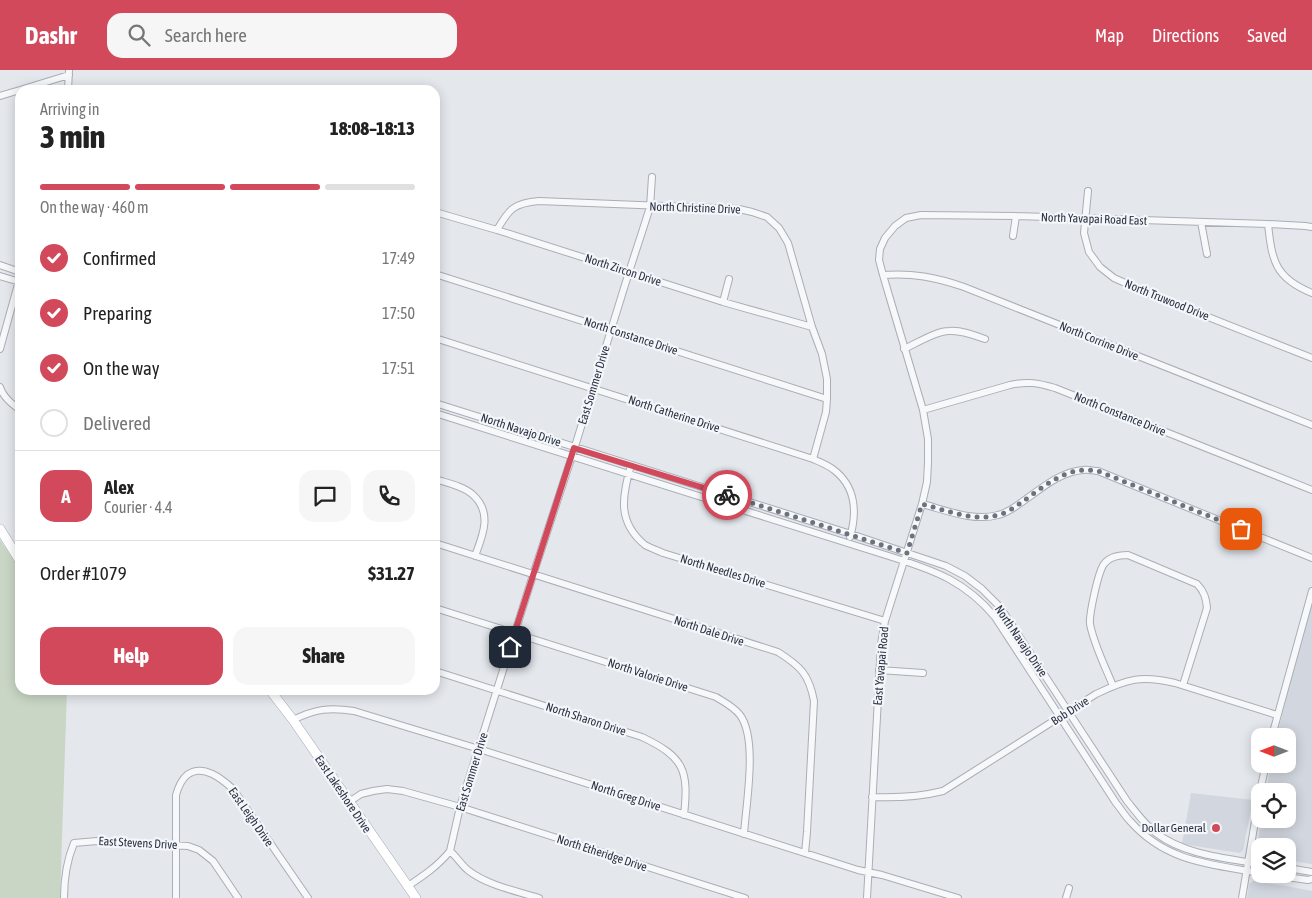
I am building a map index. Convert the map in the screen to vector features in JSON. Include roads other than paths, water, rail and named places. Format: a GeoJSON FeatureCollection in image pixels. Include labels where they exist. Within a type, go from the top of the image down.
{"type":"FeatureCollection","features":[{"type":"Feature","properties":{"kind":"main road"},"geometry":{"type":"LineString","coordinates":[[0,529],[15,553]]}},
{"type":"Feature","properties":{"kind":"main road","name":"East Lakeshore Drive"},"geometry":{"type":"LineString","coordinates":[[274,695],[416,898]]}},
{"type":"Feature","properties":{"kind":"street"},"geometry":{"type":"LineString","coordinates":[[34,85],[69,72],[68,85]]}},
{"type":"Feature","properties":{"kind":"street"},"geometry":{"type":"LineString","coordinates":[[0,96],[15,92]]}},
{"type":"Feature","properties":{"kind":"street","name":"East Sommer Drive"},"geometry":{"type":"LineString","coordinates":[[450,851],[460,807],[532,575],[572,456],[650,207],[652,176]]}},
{"type":"Feature","properties":{"kind":"street","name":"North Truwood Drive"},"geometry":{"type":"LineString","coordinates":[[1088,191],[1084,233],[1089,252],[1100,267],[1114,278],[1312,358]]}},
{"type":"Feature","properties":{"kind":"street","name":"North Christine Drive"},"geometry":{"type":"LineString","coordinates":[[497,230],[506,215],[515,206],[539,201],[650,207],[739,209],[767,217],[779,228],[788,244],[812,327],[822,354],[827,378],[826,412],[813,459]]}},
{"type":"Feature","properties":{"kind":"street","name":"North Zircon Drive"},"geometry":{"type":"LineString","coordinates":[[440,213],[723,302],[812,327]]}},
{"type":"Feature","properties":{"kind":"street","name":"North Yavapai Road East"},"geometry":{"type":"LineString","coordinates":[[885,238],[894,226],[906,218],[921,215],[1016,216],[1312,227]]}},
{"type":"Feature","properties":{"kind":"street"},"geometry":{"type":"LineString","coordinates":[[1013,236],[1016,216]]}},
{"type":"Feature","properties":{"kind":"street"},"geometry":{"type":"LineString","coordinates":[[1201,222],[1207,254]]}},
{"type":"Feature","properties":{"kind":"street"},"geometry":{"type":"LineString","coordinates":[[1268,224],[1274,261],[1285,277],[1298,287],[1312,293]]}},
{"type":"Feature","properties":{"kind":"street","name":"East Yavapai Road"},"geometry":{"type":"LineString","coordinates":[[866,898],[881,644],[885,621],[922,504],[927,482],[928,462],[928,440],[922,410],[879,260],[880,249],[885,238]]}},
{"type":"Feature","properties":{"kind":"street"},"geometry":{"type":"LineString","coordinates":[[0,265],[15,270]]}},
{"type":"Feature","properties":{"kind":"street","name":"North Corrine Drive"},"geometry":{"type":"LineString","coordinates":[[883,275],[922,275],[964,287],[1312,425]]}},
{"type":"Feature","properties":{"kind":"street"},"geometry":{"type":"LineString","coordinates":[[0,276],[15,279]]}},
{"type":"Feature","properties":{"kind":"street","name":"North Constance Drive"},"geometry":{"type":"LineString","coordinates":[[440,276],[827,399]]}},
{"type":"Feature","properties":{"kind":"street"},"geometry":{"type":"LineString","coordinates":[[723,302],[729,279]]}},
{"type":"Feature","properties":{"kind":"street"},"geometry":{"type":"LineString","coordinates":[[0,349],[15,295]]}},
{"type":"Feature","properties":{"kind":"street"},"geometry":{"type":"LineString","coordinates":[[904,349],[934,334],[952,330],[985,339]]}},
{"type":"Feature","properties":{"kind":"street","name":"North Catherine Drive"},"geometry":{"type":"LineString","coordinates":[[440,340],[813,459],[826,465],[835,470],[844,481],[851,494],[855,508],[854,522],[848,543]]}},
{"type":"Feature","properties":{"kind":"street","name":"North Constance Drive"},"geometry":{"type":"LineString","coordinates":[[922,410],[1023,382],[1039,383],[1312,490]]}},
{"type":"Feature","properties":{"kind":"street"},"geometry":{"type":"LineString","coordinates":[[0,387],[1,391],[15,406]]}},
{"type":"Feature","properties":{"kind":"street","name":"North Navajo Drive"},"geometry":{"type":"LineString","coordinates":[[440,405],[851,534],[946,566],[965,576],[994,600],[1011,623],[1120,791],[1141,820],[1156,833],[1187,849],[1251,862]]}},
{"type":"Feature","properties":{"kind":"street","name":"North Navajo Drive"},"geometry":{"type":"LineString","coordinates":[[440,415],[904,561],[960,584],[987,607],[1003,628],[1112,796],[1137,828],[1160,847],[1188,860],[1251,871]]}},
{"type":"Feature","properties":{"kind":"street","name":"North Needles Drive"},"geometry":{"type":"LineString","coordinates":[[631,465],[623,502],[626,521],[646,546],[663,553],[885,621]]}},
{"type":"Feature","properties":{"kind":"street"},"geometry":{"type":"LineString","coordinates":[[922,504],[966,516],[983,517],[998,515],[1019,504],[1054,479],[1069,472],[1085,469],[1098,471],[1312,558]]}},
{"type":"Feature","properties":{"kind":"street"},"geometry":{"type":"LineString","coordinates":[[440,481],[463,488],[472,493],[482,505],[485,518],[484,532],[475,556]]}},
{"type":"Feature","properties":{"kind":"street","name":"North Dale Drive"},"geometry":{"type":"LineString","coordinates":[[440,545],[778,652],[793,662],[803,671],[811,687],[814,700],[807,832],[804,853]]}},
{"type":"Feature","properties":{"kind":"street"},"geometry":{"type":"LineString","coordinates":[[1112,686],[1092,633],[1091,612],[1100,571],[1104,564],[1110,559],[1128,555],[1197,584],[1203,590],[1207,608],[1183,686]]}},
{"type":"Feature","properties":{"kind":"street"},"geometry":{"type":"LineString","coordinates":[[1274,728],[1312,591]]}},
{"type":"Feature","properties":{"kind":"street","name":"North Valorie Drive"},"geometry":{"type":"LineString","coordinates":[[440,610],[716,697],[731,706],[740,715],[747,728],[750,744],[744,834]]}},
{"type":"Feature","properties":{"kind":"street"},"geometry":{"type":"LineString","coordinates":[[1003,628],[1011,623]]}},
{"type":"Feature","properties":{"kind":"street"},"geometry":{"type":"LineString","coordinates":[[879,670],[923,673]]}},
{"type":"Feature","properties":{"kind":"street","name":"North Sharon Drive"},"geometry":{"type":"LineString","coordinates":[[440,673],[642,737],[656,744],[669,752],[680,764],[686,778],[687,794],[684,815]]}},
{"type":"Feature","properties":{"kind":"street","name":"Bob Drive"},"geometry":{"type":"LineString","coordinates":[[872,797],[896,798],[928,795],[943,791],[1096,694],[1125,681],[1144,678],[1159,680],[1277,715]]}},
{"type":"Feature","properties":{"kind":"street","name":"North Greg Drive"},"geometry":{"type":"LineString","coordinates":[[293,720],[317,710],[339,708],[354,711],[858,870],[868,871],[934,894],[958,898]]}},
{"type":"Feature","properties":{"kind":"street","name":"East Leigh Drive"},"geometry":{"type":"LineString","coordinates":[[175,845],[175,804],[180,785],[188,774],[196,771],[214,774],[223,779],[233,789],[308,898]]}},
{"type":"Feature","properties":{"kind":"street","name":"North Etheridge Drive"},"geometry":{"type":"LineString","coordinates":[[349,802],[362,794],[373,791],[387,789],[403,791],[460,807],[744,898]]}},
{"type":"Feature","properties":{"kind":"street"},"geometry":{"type":"LineString","coordinates":[[1112,796],[1120,791]]}},
{"type":"Feature","properties":{"kind":"street"},"geometry":{"type":"LineString","coordinates":[[1242,898],[1254,828]]}},
{"type":"Feature","properties":{"kind":"street","name":"East Stevens Drive"},"geometry":{"type":"LineString","coordinates":[[64,898],[67,867],[74,843],[97,841],[188,846],[199,850],[213,861],[238,898]]}},
{"type":"Feature","properties":{"kind":"street"},"geometry":{"type":"LineString","coordinates":[[175,845],[176,898]]}},
{"type":"Feature","properties":{"kind":"street"},"geometry":{"type":"LineString","coordinates":[[408,886],[431,870],[450,851],[469,871],[491,883],[539,898]]}},
{"type":"Feature","properties":{"kind":"street"},"geometry":{"type":"LineString","coordinates":[[1296,869],[1312,872]]}},
{"type":"Feature","properties":{"kind":"street"},"geometry":{"type":"LineString","coordinates":[[1296,878],[1312,879]]}},
{"type":"Feature","properties":{"kind":"street"},"geometry":{"type":"LineString","coordinates":[[1066,898],[1068,888]]}},
{"type":"Feature","properties":{"kind":"place","name":"Dollar General"},"geometry":{"type":"Point","coordinates":[1216,828]}}]}
